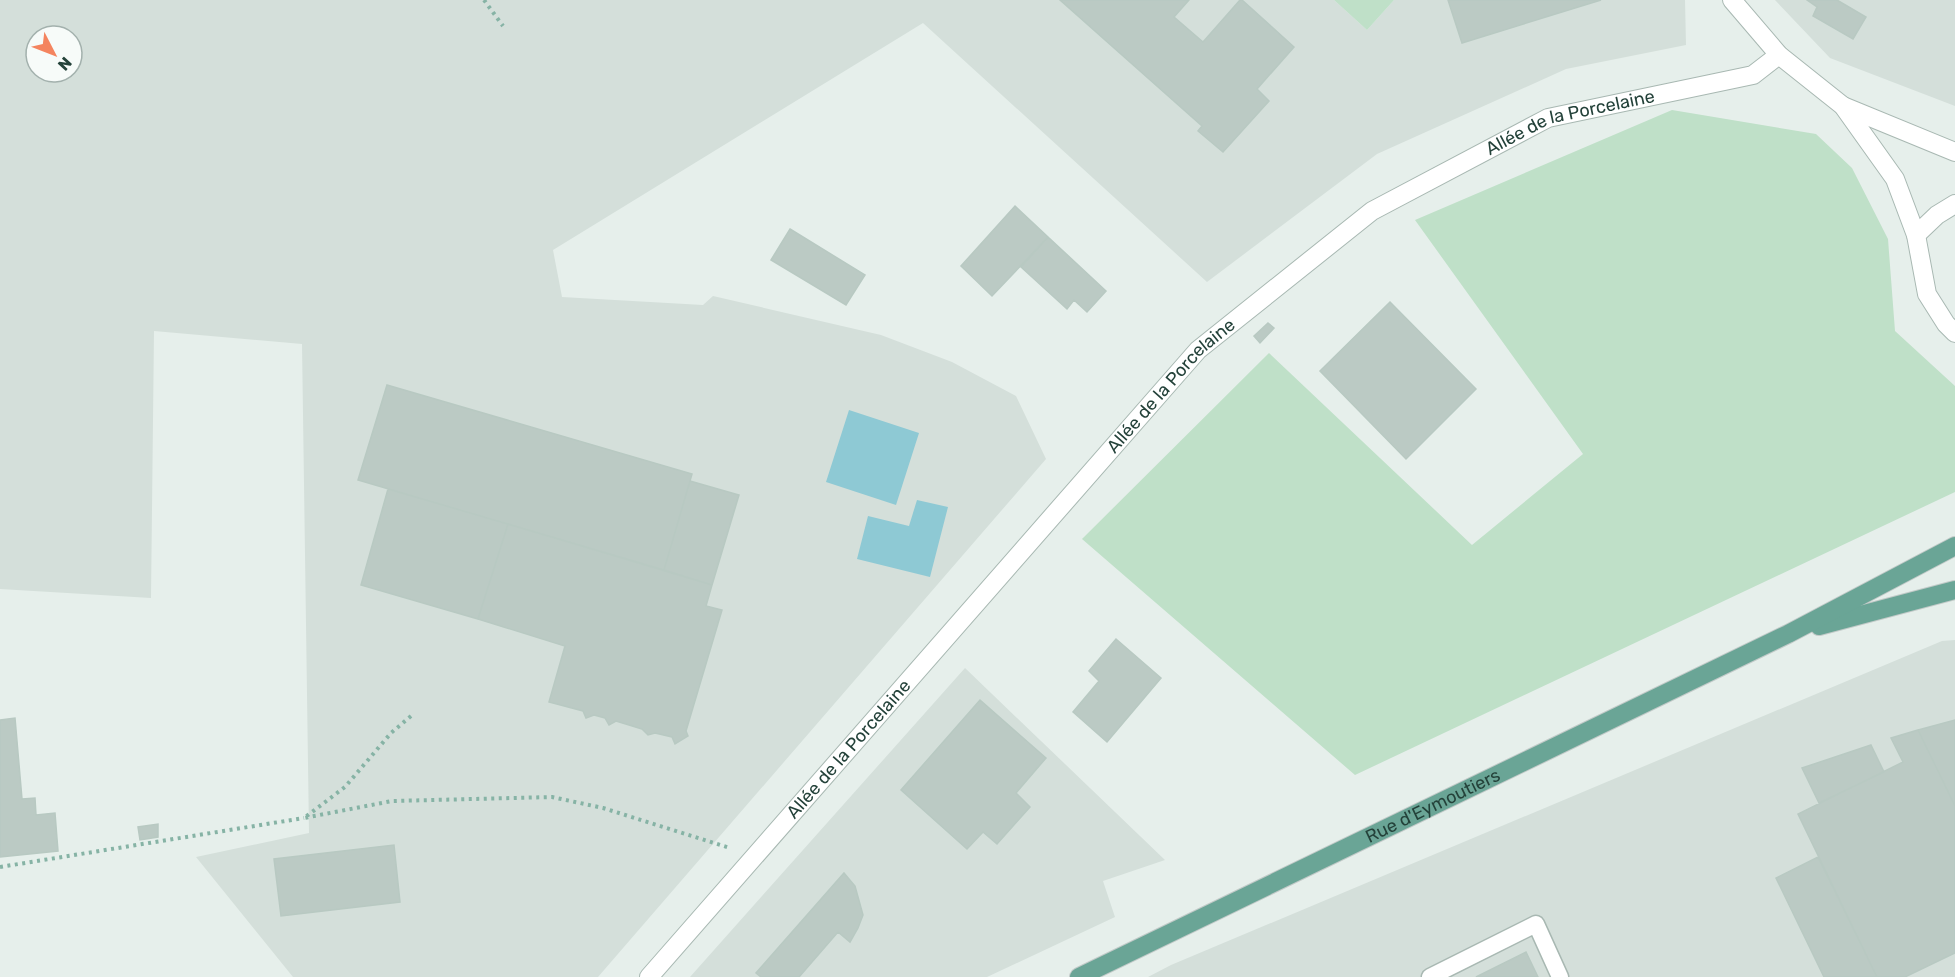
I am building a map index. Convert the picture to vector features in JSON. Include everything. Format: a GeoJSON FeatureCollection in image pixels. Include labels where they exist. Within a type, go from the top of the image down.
{"type":"FeatureCollection","features":[{"type":"Feature","properties":{"kind":"main road"},"geometry":{"type":"LineString","coordinates":[[1788,634],[1955,546]]}},
{"type":"Feature","properties":{"kind":"main road"},"geometry":{"type":"LineString","coordinates":[[1788,634],[1955,590]]}},
{"type":"Feature","properties":{"kind":"main road","name":"Rue d'Eymoutiers"},"geometry":{"type":"LineString","coordinates":[[1079,977],[1788,634]]}},
{"type":"Feature","properties":{"kind":"street"},"geometry":{"type":"LineString","coordinates":[[1732,0],[1779,55],[1843,106],[1895,179],[1916,234],[1927,294],[1946,324],[1955,333]]}},
{"type":"Feature","properties":{"kind":"street","name":"Allée de la Porcelaine"},"geometry":{"type":"LineString","coordinates":[[649,977],[1198,350],[1372,211],[1548,118],[1754,75],[1779,55]]}},
{"type":"Feature","properties":{"kind":"street"},"geometry":{"type":"LineString","coordinates":[[1843,106],[1955,152]]}},
{"type":"Feature","properties":{"kind":"street"},"geometry":{"type":"LineString","coordinates":[[1916,234],[1937,215],[1955,204]]}},
{"type":"Feature","properties":{"kind":"lane"},"geometry":{"type":"LineString","coordinates":[[1430,977],[1536,924],[1560,977]]}},
{"type":"Feature","properties":{"kind":"path"},"geometry":{"type":"LineString","coordinates":[[484,0],[503,26]]}},
{"type":"Feature","properties":{"kind":"path"},"geometry":{"type":"LineString","coordinates":[[304,818],[345,787],[391,734],[411,716]]}},
{"type":"Feature","properties":{"kind":"path"},"geometry":{"type":"LineString","coordinates":[[0,867],[304,818],[392,801],[552,797],[603,808],[756,856]]}},
{"type":"Feature","properties":{"kind":"shaded area"},"geometry":{"type":"Polygon","coordinates":[[[0,0],[1334,0],[1367,30],[1394,0],[1685,0],[1686,45],[1566,69],[1377,154],[1207,282],[923,23],[553,250],[562,297],[703,305],[713,296],[881,335],[952,362],[1016,396],[1046,459],[598,977],[293,977],[196,857],[309,833],[302,344],[154,331],[151,598],[0,589],[0,0]]]}},
{"type":"Feature","properties":{"kind":"shaded area"},"geometry":{"type":"Polygon","coordinates":[[[1775,0],[1955,0],[1955,106],[1830,58],[1775,0]]]}},
{"type":"Feature","properties":{"kind":"shaded area"},"geometry":{"type":"Polygon","coordinates":[[[1955,640],[1955,977],[1148,977],[1171,965],[1942,641],[1955,640]]]}},
{"type":"Feature","properties":{"kind":"shaded area"},"geometry":{"type":"Polygon","coordinates":[[[965,668],[1165,860],[1103,881],[1115,917],[987,977],[690,977],[965,668]]]}},
{"type":"Feature","properties":{"kind":"green space"},"geometry":{"type":"Polygon","coordinates":[[[1334,0],[1394,0],[1367,30],[1334,0]]]}},
{"type":"Feature","properties":{"kind":"green space"},"geometry":{"type":"Polygon","coordinates":[[[1672,110],[1816,134],[1852,168],[1888,239],[1895,331],[1955,386],[1955,492],[1355,775],[1082,539],[1269,353],[1472,545],[1583,454],[1415,220],[1672,110]]]}},
{"type":"Feature","properties":{"kind":"water"},"geometry":{"type":"Polygon","coordinates":[[[849,410],[919,433],[896,505],[826,482],[849,410]]]}},
{"type":"Feature","properties":{"kind":"water"},"geometry":{"type":"Polygon","coordinates":[[[917,500],[948,507],[930,577],[857,559],[868,516],[909,526],[917,500]]]}},
{"type":"Feature","properties":{"kind":"building"},"geometry":{"type":"Polygon","coordinates":[[[1060,0],[1189,0],[1174,17],[1203,42],[1242,0],[1294,47],[1257,89],[1269,101],[1223,152],[1198,131],[1202,126],[1060,0]]]}},
{"type":"Feature","properties":{"kind":"building"},"geometry":{"type":"Polygon","coordinates":[[[1448,0],[1601,0],[1462,43],[1448,0]]]}},
{"type":"Feature","properties":{"kind":"building"},"geometry":{"type":"Polygon","coordinates":[[[1807,0],[1837,0],[1866,17],[1853,39],[1813,16],[1817,7],[1807,0]]]}},
{"type":"Feature","properties":{"kind":"building"},"geometry":{"type":"Polygon","coordinates":[[[1015,206],[1048,237],[992,296],[961,266],[1015,206]]]}},
{"type":"Feature","properties":{"kind":"building"},"geometry":{"type":"Polygon","coordinates":[[[790,229],[865,275],[846,305],[771,260],[790,229]]]}},
{"type":"Feature","properties":{"kind":"building"},"geometry":{"type":"Polygon","coordinates":[[[1048,237],[1106,291],[1087,312],[1074,300],[1067,309],[1021,267],[1048,237]]]}},
{"type":"Feature","properties":{"kind":"building"},"geometry":{"type":"Polygon","coordinates":[[[1390,302],[1476,389],[1406,459],[1320,371],[1390,302]]]}},
{"type":"Feature","properties":{"kind":"building"},"geometry":{"type":"Polygon","coordinates":[[[1268,323],[1274,328],[1260,343],[1254,336],[1268,323]]]}},
{"type":"Feature","properties":{"kind":"building"},"geometry":{"type":"Polygon","coordinates":[[[387,385],[692,474],[664,570],[358,480],[387,385]]]}},
{"type":"Feature","properties":{"kind":"building"},"geometry":{"type":"Polygon","coordinates":[[[690,481],[739,495],[712,585],[664,570],[690,481]]]}},
{"type":"Feature","properties":{"kind":"building"},"geometry":{"type":"Polygon","coordinates":[[[388,489],[508,524],[478,619],[361,585],[388,489]]]}},
{"type":"Feature","properties":{"kind":"building"},"geometry":{"type":"Polygon","coordinates":[[[508,524],[712,585],[706,606],[722,610],[686,731],[688,736],[675,744],[672,737],[655,733],[648,735],[642,729],[616,721],[609,725],[605,718],[594,715],[586,718],[583,711],[549,702],[565,646],[478,619],[508,524]]]}},
{"type":"Feature","properties":{"kind":"building"},"geometry":{"type":"Polygon","coordinates":[[[1116,639],[1161,678],[1107,742],[1073,712],[1099,681],[1089,671],[1116,639]]]}},
{"type":"Feature","properties":{"kind":"building"},"geometry":{"type":"Polygon","coordinates":[[[980,700],[1046,758],[1016,793],[1030,807],[997,844],[983,832],[967,849],[901,790],[980,700]]]}},
{"type":"Feature","properties":{"kind":"building"},"geometry":{"type":"Polygon","coordinates":[[[15,718],[22,799],[35,798],[36,815],[55,813],[58,851],[0,857],[0,720],[15,718]]]}},
{"type":"Feature","properties":{"kind":"building"},"geometry":{"type":"Polygon","coordinates":[[[1955,720],[1955,806],[1918,730],[1955,720]]]}},
{"type":"Feature","properties":{"kind":"building"},"geometry":{"type":"Polygon","coordinates":[[[1918,730],[1955,806],[1955,953],[1905,977],[1877,977],[1798,814],[1903,762],[1891,738],[1918,730]]]}},
{"type":"Feature","properties":{"kind":"building"},"geometry":{"type":"Polygon","coordinates":[[[1871,745],[1884,772],[1819,803],[1802,768],[1871,745]]]}},
{"type":"Feature","properties":{"kind":"building"},"geometry":{"type":"Polygon","coordinates":[[[158,824],[158,837],[140,840],[138,827],[158,824]]]}},
{"type":"Feature","properties":{"kind":"building"},"geometry":{"type":"Polygon","coordinates":[[[394,845],[400,902],[281,916],[274,859],[394,845]]]}},
{"type":"Feature","properties":{"kind":"building"},"geometry":{"type":"Polygon","coordinates":[[[1818,857],[1877,977],[1824,977],[1776,878],[1818,857]]]}},
{"type":"Feature","properties":{"kind":"building"},"geometry":{"type":"Polygon","coordinates":[[[844,873],[855,886],[863,915],[850,942],[838,932],[799,977],[761,977],[756,973],[844,873]]]}},
{"type":"Feature","properties":{"kind":"building"},"geometry":{"type":"Polygon","coordinates":[[[1526,952],[1538,977],[1476,977],[1526,952]]]}}]}
